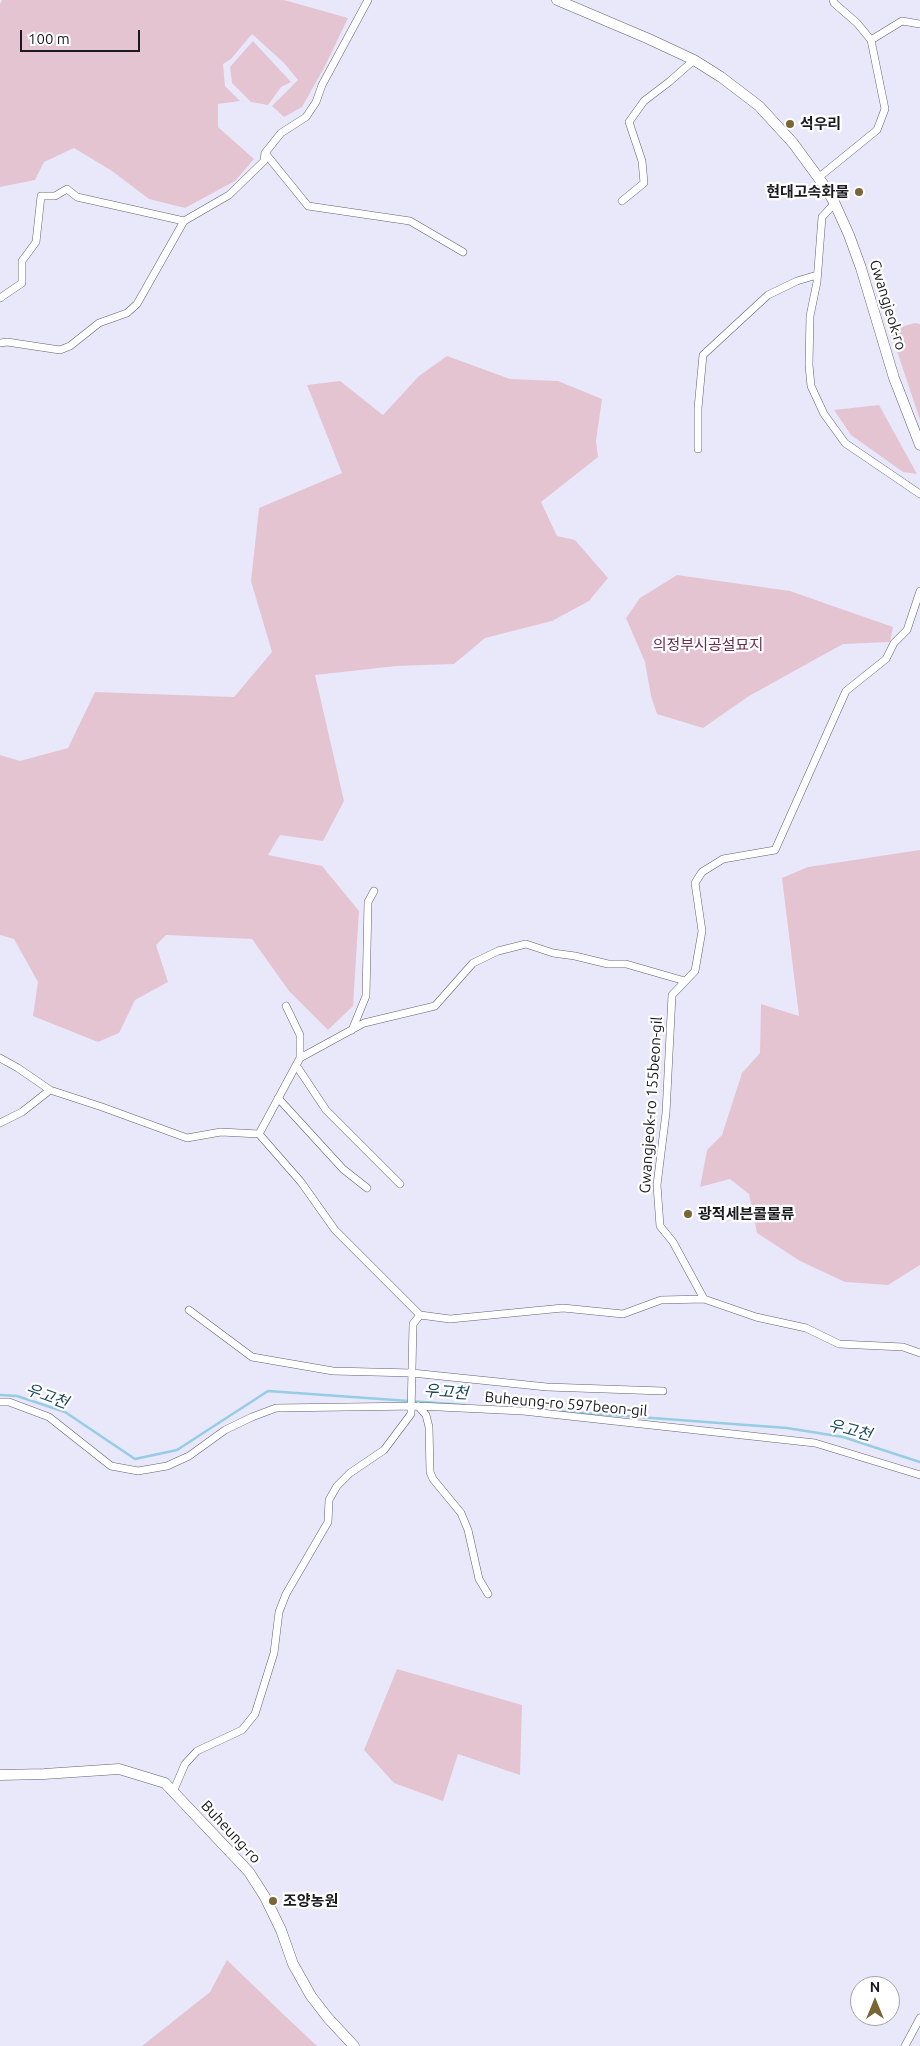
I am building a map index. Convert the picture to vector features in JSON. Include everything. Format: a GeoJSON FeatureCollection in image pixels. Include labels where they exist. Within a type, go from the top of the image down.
{"type":"FeatureCollection","features":[{"type":"Feature","properties":{"kind":"main road","name":"Gwangjeok-ro"},"geometry":{"type":"LineString","coordinates":[[557,0],[694,60],[721,77],[759,106],[793,143],[835,202],[861,268],[894,378],[920,445]]}},
{"type":"Feature","properties":{"kind":"main road","name":"Buheung-ro"},"geometry":{"type":"LineString","coordinates":[[0,1775],[119,1769],[164,1784],[248,1872],[265,1897],[281,1930],[293,1964],[311,1996],[354,2046]]}},
{"type":"Feature","properties":{"kind":"street"},"geometry":{"type":"LineString","coordinates":[[0,343],[6,342],[60,350],[70,346],[99,323],[127,313],[137,304],[184,221],[229,195],[264,161],[265,153],[281,133],[306,117],[316,102],[322,84],[368,0]]}},
{"type":"Feature","properties":{"kind":"street"},"geometry":{"type":"LineString","coordinates":[[818,178],[877,130],[885,109],[871,40],[857,23],[833,0]]}},
{"type":"Feature","properties":{"kind":"street"},"geometry":{"type":"LineString","coordinates":[[871,40],[902,21],[920,24]]}},
{"type":"Feature","properties":{"kind":"street"},"geometry":{"type":"LineString","coordinates":[[622,201],[644,183],[642,161],[629,122],[644,102],[694,60]]}},
{"type":"Feature","properties":{"kind":"street"},"geometry":{"type":"LineString","coordinates":[[265,153],[308,206],[410,221],[463,252]]}},
{"type":"Feature","properties":{"kind":"street"},"geometry":{"type":"LineString","coordinates":[[0,298],[22,283],[22,261],[36,242],[41,196],[56,196],[67,190],[77,197],[184,221]]}},
{"type":"Feature","properties":{"kind":"street"},"geometry":{"type":"LineString","coordinates":[[835,202],[822,217],[817,275],[810,316],[808,351],[811,386],[824,414],[845,443],[920,494]]}},
{"type":"Feature","properties":{"kind":"street"},"geometry":{"type":"LineString","coordinates":[[698,449],[698,408],[703,355],[768,295],[797,281],[817,275]]}},
{"type":"Feature","properties":{"kind":"street","name":"Gwangjeok-ro 155beon-gil"},"geometry":{"type":"LineString","coordinates":[[704,1299],[673,1242],[660,1226],[657,1185],[666,1112],[672,995],[696,971],[702,931],[696,883],[702,872],[723,859],[775,850],[846,691],[886,658],[894,644],[907,630],[920,591]]}},
{"type":"Feature","properties":{"kind":"street"},"geometry":{"type":"LineString","coordinates":[[352,1030],[366,996],[368,902],[374,891]]}},
{"type":"Feature","properties":{"kind":"street"},"geometry":{"type":"LineString","coordinates":[[300,1058],[364,1023],[435,1006],[473,963],[498,952],[526,944],[553,953],[608,964],[626,964],[685,981]]}},
{"type":"Feature","properties":{"kind":"street"},"geometry":{"type":"LineString","coordinates":[[259,1134],[300,1058],[300,1035],[286,1006]]}},
{"type":"Feature","properties":{"kind":"street"},"geometry":{"type":"LineString","coordinates":[[0,1058],[50,1090],[102,1106],[187,1138],[221,1132],[259,1134],[301,1182],[335,1230],[420,1315],[450,1319],[563,1308],[623,1314],[661,1300],[704,1299],[756,1317],[806,1328],[839,1344],[903,1348],[920,1352]]}},
{"type":"Feature","properties":{"kind":"street"},"geometry":{"type":"LineString","coordinates":[[296,1065],[326,1110],[400,1184]]}},
{"type":"Feature","properties":{"kind":"street"},"geometry":{"type":"LineString","coordinates":[[0,1123],[22,1112],[50,1090]]}},
{"type":"Feature","properties":{"kind":"street"},"geometry":{"type":"LineString","coordinates":[[278,1098],[343,1169],[367,1188]]}},
{"type":"Feature","properties":{"kind":"street"},"geometry":{"type":"LineString","coordinates":[[189,1310],[252,1357],[332,1371],[412,1375],[547,1387],[663,1391]]}},
{"type":"Feature","properties":{"kind":"street"},"geometry":{"type":"LineString","coordinates":[[173,1792],[185,1764],[197,1751],[242,1730],[255,1714],[274,1653],[279,1612],[286,1594],[328,1522],[329,1500],[336,1486],[350,1473],[384,1450],[411,1414],[414,1405],[412,1324],[420,1315]]}},
{"type":"Feature","properties":{"kind":"street","name":"Buheung-ro 597beon-gil"},"geometry":{"type":"LineString","coordinates":[[0,1402],[9,1402],[48,1417],[112,1466],[138,1471],[167,1466],[189,1456],[226,1430],[276,1408],[414,1405],[524,1411],[815,1443],[920,1475]]}},
{"type":"Feature","properties":{"kind":"street"},"geometry":{"type":"LineString","coordinates":[[414,1405],[426,1415],[429,1427],[430,1472],[433,1479],[461,1513],[468,1530],[479,1579],[488,1594]]}},
{"type":"Feature","properties":{"kind":"street"},"geometry":{"type":"LineString","coordinates":[[905,2046],[920,2018]]}},
{"type":"Feature","properties":{"kind":"green space"},"geometry":{"type":"Polygon","coordinates":[[[2,0],[284,0],[348,18],[325,66],[302,107],[284,117],[272,106],[298,80],[284,63],[252,34],[231,59],[223,64],[225,86],[240,101],[218,104],[218,127],[254,159],[235,181],[185,208],[149,199],[112,171],[74,148],[44,162],[35,180],[0,187],[0,4],[2,0]]]}},
{"type":"Feature","properties":{"kind":"green space"},"geometry":{"type":"Polygon","coordinates":[[[253,41],[291,82],[281,87],[268,105],[251,102],[232,83],[230,67],[253,41]]]}},
{"type":"Feature","properties":{"kind":"green space"},"geometry":{"type":"Polygon","coordinates":[[[915,323],[920,324],[920,420],[890,330],[915,323]]]}},
{"type":"Feature","properties":{"kind":"green space"},"geometry":{"type":"Polygon","coordinates":[[[447,356],[510,379],[558,381],[602,399],[596,441],[598,457],[541,502],[557,536],[575,540],[608,578],[589,601],[552,621],[485,638],[454,664],[396,666],[315,675],[344,801],[323,841],[280,835],[268,855],[322,866],[359,911],[353,1006],[328,1030],[289,991],[252,939],[166,935],[156,945],[168,982],[135,1000],[119,1033],[98,1042],[33,1016],[38,982],[14,939],[0,935],[0,755],[20,761],[68,748],[95,692],[234,697],[272,652],[251,581],[259,508],[342,473],[307,385],[340,381],[383,415],[419,376],[447,356]]]}},
{"type":"Feature","properties":{"kind":"green space"},"geometry":{"type":"Polygon","coordinates":[[[879,405],[917,474],[903,472],[851,435],[834,410],[879,405]]]}},
{"type":"Feature","properties":{"kind":"green space","name":"의정부시공설묘지"},"geometry":{"type":"Polygon","coordinates":[[[677,575],[790,591],[893,627],[890,642],[843,644],[749,696],[703,728],[657,714],[651,696],[645,662],[626,618],[640,598],[677,575]]]}},
{"type":"Feature","properties":{"kind":"green space"},"geometry":{"type":"Polygon","coordinates":[[[920,850],[920,1265],[888,1285],[845,1282],[800,1261],[757,1233],[749,1194],[730,1179],[700,1187],[707,1150],[722,1135],[742,1073],[760,1053],[761,1004],[799,1016],[782,878],[808,867],[920,850]]]}},
{"type":"Feature","properties":{"kind":"green space"},"geometry":{"type":"Polygon","coordinates":[[[397,1669],[522,1705],[520,1775],[458,1754],[443,1801],[394,1783],[364,1750],[397,1669]]]}},
{"type":"Feature","properties":{"kind":"green space"},"geometry":{"type":"Polygon","coordinates":[[[227,1960],[317,2046],[142,2046],[210,1992],[227,1960]]]}},
{"type":"Feature","properties":{"kind":"waterway","name":"우고천"},"geometry":{"type":"LineString","coordinates":[[0,1395],[17,1396],[65,1412],[135,1459],[177,1450],[268,1391],[465,1405]]}},
{"type":"Feature","properties":{"kind":"waterway","name":"우고천"},"geometry":{"type":"LineString","coordinates":[[558,1411],[787,1428],[843,1437],[920,1462]]}},
{"type":"Feature","properties":{"kind":"place","name":"석우리"},"geometry":{"type":"Point","coordinates":[790,124]}},
{"type":"Feature","properties":{"kind":"place","name":"현대고속화물"},"geometry":{"type":"Point","coordinates":[859,192]}},
{"type":"Feature","properties":{"kind":"place","name":"광적세븐콜물류"},"geometry":{"type":"Point","coordinates":[688,1214]}},
{"type":"Feature","properties":{"kind":"place","name":"조양농원"},"geometry":{"type":"Point","coordinates":[273,1901]}}]}
